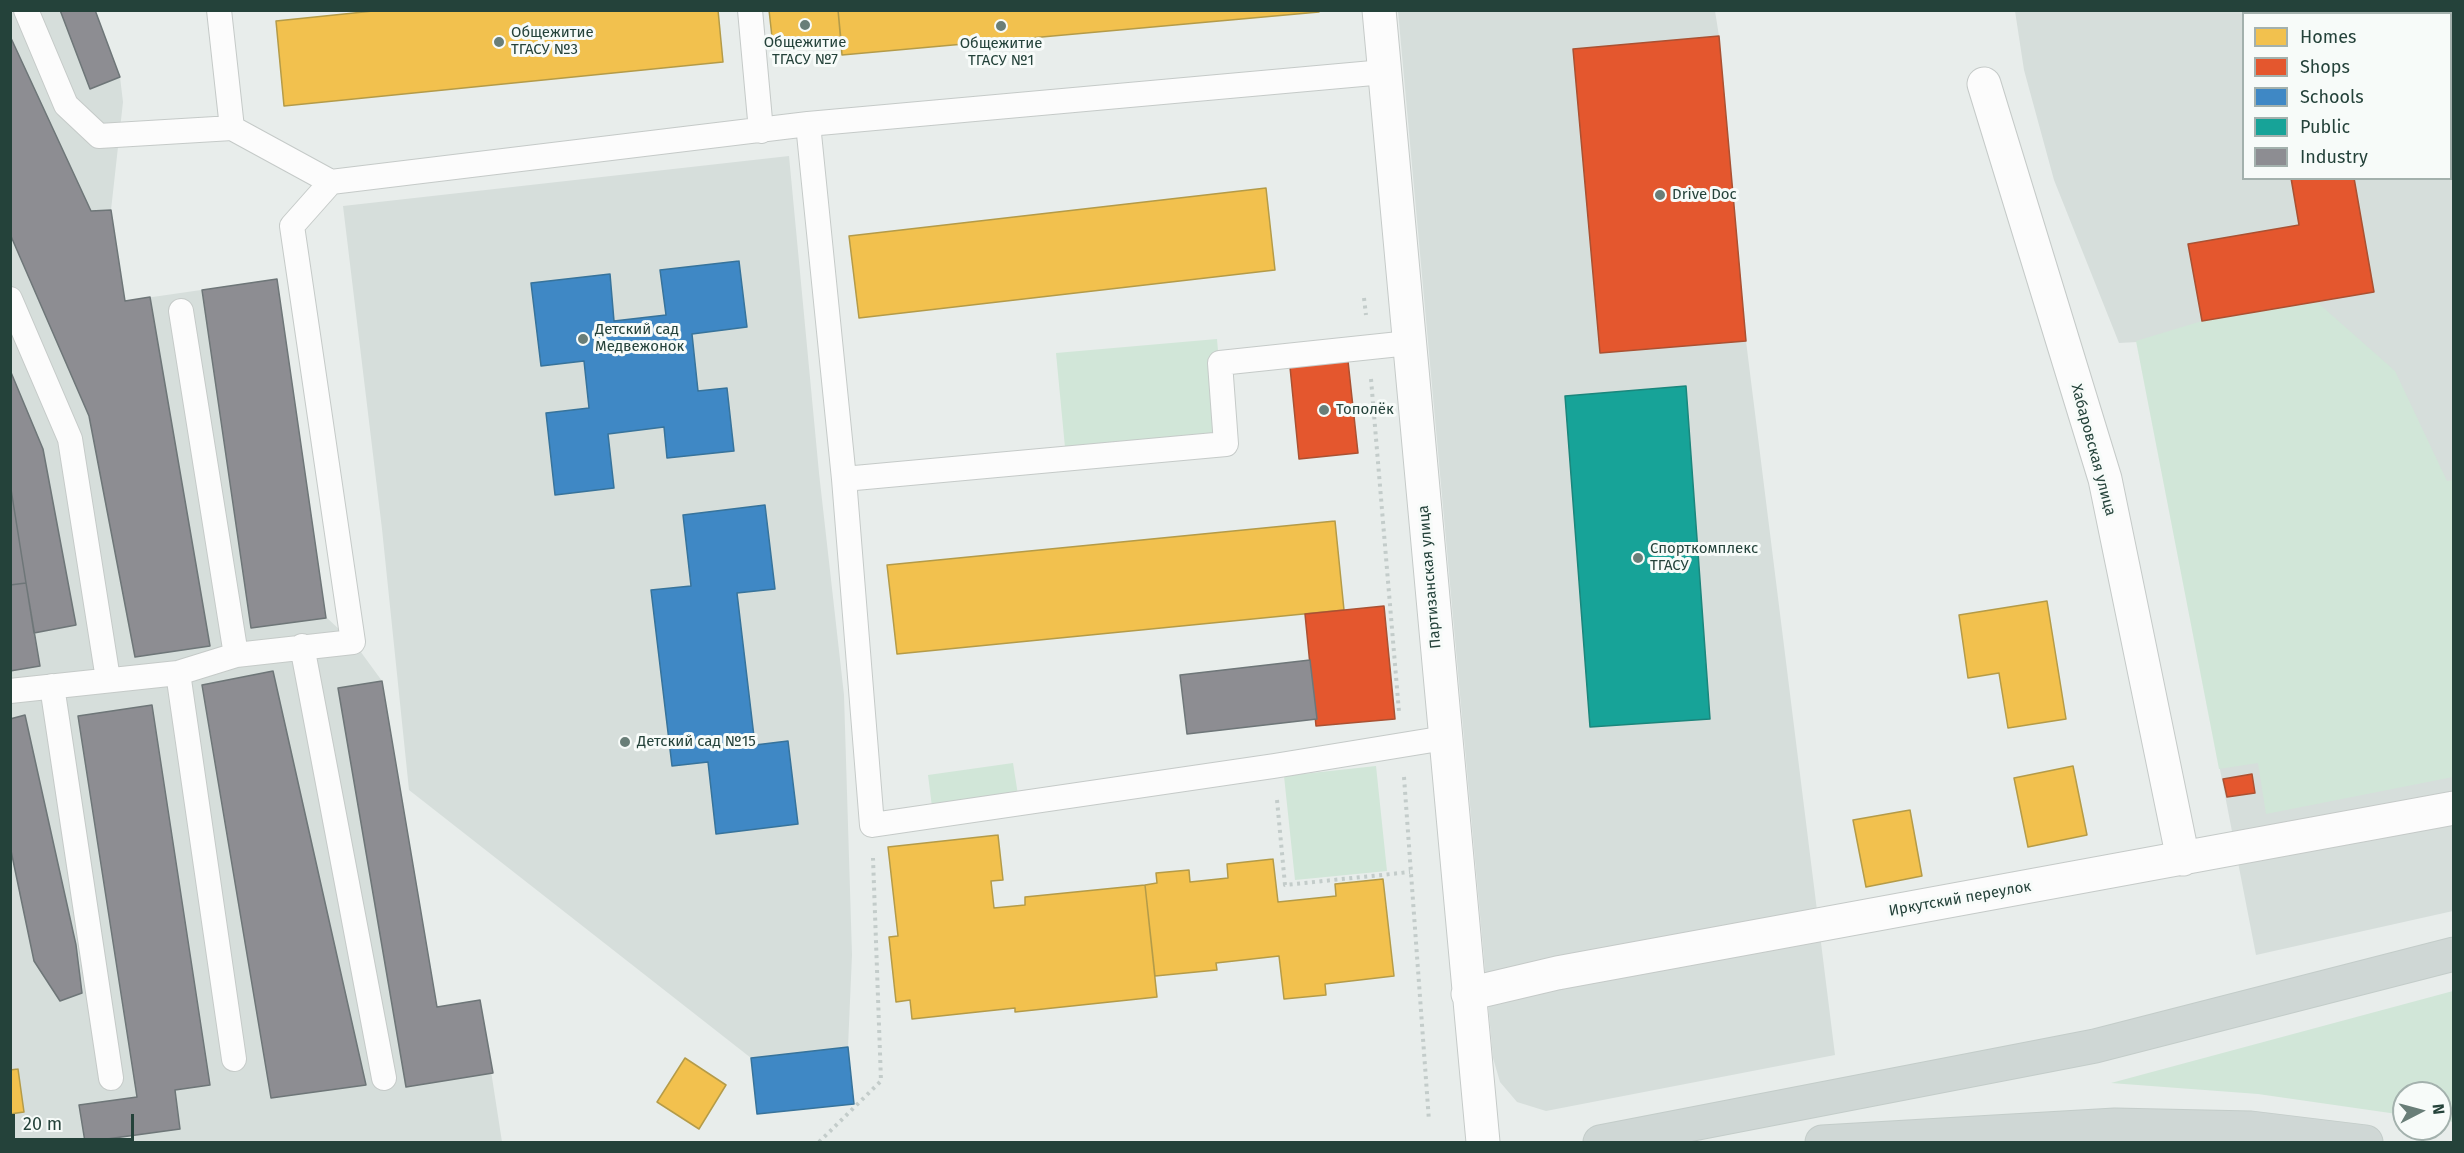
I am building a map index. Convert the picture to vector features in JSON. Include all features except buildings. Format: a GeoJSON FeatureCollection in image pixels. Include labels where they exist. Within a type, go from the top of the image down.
{"type":"FeatureCollection","features":[{"type":"Feature","properties":{"kind":"main road"},"geometry":{"type":"LineString","coordinates":[[1600,1143],[2095,1046],[2454,954]]}},
{"type":"Feature","properties":{"kind":"main road"},"geometry":{"type":"LineString","coordinates":[[1822,1143],[2115,1125],[2251,1128],[2366,1143]]}},
{"type":"Feature","properties":{"kind":"street","name":"Партизанская улица"},"geometry":{"type":"LineString","coordinates":[[1379,10],[1483,1143]]}},
{"type":"Feature","properties":{"kind":"street","name":"Хабаровская улица"},"geometry":{"type":"LineString","coordinates":[[1984,84],[2104,479],[2183,859]]}},
{"type":"Feature","properties":{"kind":"street","name":"Иркутский переулок"},"geometry":{"type":"LineString","coordinates":[[1468,994],[1557,973],[2454,808]]}},
{"type":"Feature","properties":{"kind":"lane"},"geometry":{"type":"LineString","coordinates":[[26,10],[66,105],[99,136],[232,128],[331,182],[808,124],[1384,72]]}},
{"type":"Feature","properties":{"kind":"lane"},"geometry":{"type":"LineString","coordinates":[[219,10],[232,128]]}},
{"type":"Feature","properties":{"kind":"lane"},"geometry":{"type":"LineString","coordinates":[[750,10],[761,131]]}},
{"type":"Feature","properties":{"kind":"lane"},"geometry":{"type":"LineString","coordinates":[[808,124],[844,478],[872,825],[1274,766],[1445,738]]}},
{"type":"Feature","properties":{"kind":"lane"},"geometry":{"type":"LineString","coordinates":[[10,691],[178,673],[237,655],[353,642],[292,226],[331,182]]}},
{"type":"Feature","properties":{"kind":"lane"},"geometry":{"type":"LineString","coordinates":[[10,299],[70,439],[108,679]]}},
{"type":"Feature","properties":{"kind":"lane"},"geometry":{"type":"LineString","coordinates":[[181,311],[237,655]]}},
{"type":"Feature","properties":{"kind":"lane"},"geometry":{"type":"LineString","coordinates":[[844,478],[1226,444],[1220,363],[1409,343]]}},
{"type":"Feature","properties":{"kind":"lane"},"geometry":{"type":"LineString","coordinates":[[302,646],[384,1078]]}},
{"type":"Feature","properties":{"kind":"lane"},"geometry":{"type":"LineString","coordinates":[[178,673],[234,1059]]}},
{"type":"Feature","properties":{"kind":"lane"},"geometry":{"type":"LineString","coordinates":[[52,686],[111,1078]]}},
{"type":"Feature","properties":{"kind":"path"},"geometry":{"type":"LineString","coordinates":[[1364,288],[1402,746],[1429,1121]]}},
{"type":"Feature","properties":{"kind":"path"},"geometry":{"type":"LineString","coordinates":[[1274,766],[1286,885],[1410,872]]}},
{"type":"Feature","properties":{"kind":"path"},"geometry":{"type":"LineString","coordinates":[[819,1143],[881,1081],[872,825]]}},
{"type":"Feature","properties":{"kind":"shaded area"},"geometry":{"type":"Polygon","coordinates":[[[10,11],[95,11],[120,77],[123,102],[111,210],[125,301],[277,279],[326,617],[355,644],[382,681],[437,1007],[480,1000],[502,1142],[11,1142],[10,11]]]}},
{"type":"Feature","properties":{"kind":"shaded area"},"geometry":{"type":"Polygon","coordinates":[[[1398,11],[1715,11],[1746,341],[1835,1055],[1546,1111],[1517,1102],[1500,1082],[1493,1058],[1398,11]]]}},
{"type":"Feature","properties":{"kind":"shaded area"},"geometry":{"type":"Polygon","coordinates":[[[2015,11],[2453,11],[2453,911],[2256,955],[2137,342],[2119,343],[2054,180],[2024,70],[2015,11]]]}},
{"type":"Feature","properties":{"kind":"shaded area"},"geometry":{"type":"Polygon","coordinates":[[[789,156],[819,473],[844,695],[852,955],[848,1047],[751,1058],[409,790],[382,529],[343,206],[789,156]]]}},
{"type":"Feature","properties":{"kind":"green space"},"geometry":{"type":"Polygon","coordinates":[[[2317,302],[2395,371],[2447,481],[2453,480],[2453,777],[2266,814],[2258,763],[2219,769],[2136,341],[2202,321],[2317,302]]]}},
{"type":"Feature","properties":{"kind":"green space"},"geometry":{"type":"Polygon","coordinates":[[[1217,339],[1226,444],[1066,458],[1056,353],[1217,339]]]}},
{"type":"Feature","properties":{"kind":"green space"},"geometry":{"type":"Polygon","coordinates":[[[1013,763],[1018,795],[932,807],[928,775],[1013,763]]]}},
{"type":"Feature","properties":{"kind":"green space"},"geometry":{"type":"Polygon","coordinates":[[[1376,766],[1387,871],[1295,880],[1284,776],[1376,766]]]}},
{"type":"Feature","properties":{"kind":"green space"},"geometry":{"type":"Polygon","coordinates":[[[2453,991],[2453,1122],[2452,1081],[2392,1081],[2392,1113],[2258,1094],[2111,1083],[2453,991]]]}},
{"type":"Feature","properties":{"kind":"place","name":"Общежитие ТГАСУ №7"},"geometry":{"type":"Point","coordinates":[805,25]}},
{"type":"Feature","properties":{"kind":"place","name":"Общежитие ТГАСУ №1"},"geometry":{"type":"Point","coordinates":[1001,26]}},
{"type":"Feature","properties":{"kind":"place","name":"Общежитие ТГАСУ №3"},"geometry":{"type":"Point","coordinates":[499,42]}},
{"type":"Feature","properties":{"kind":"place","name":"Drive Doc"},"geometry":{"type":"Point","coordinates":[1660,195]}},
{"type":"Feature","properties":{"kind":"place","name":"Детский сад Медвежонок"},"geometry":{"type":"Point","coordinates":[583,339]}},
{"type":"Feature","properties":{"kind":"place","name":"Тополёк"},"geometry":{"type":"Point","coordinates":[1324,410]}},
{"type":"Feature","properties":{"kind":"place","name":"Спорткомплекс ТГАСУ"},"geometry":{"type":"Point","coordinates":[1638,558]}},
{"type":"Feature","properties":{"kind":"place","name":"Детский сад №15"},"geometry":{"type":"Point","coordinates":[625,742]}}]}
